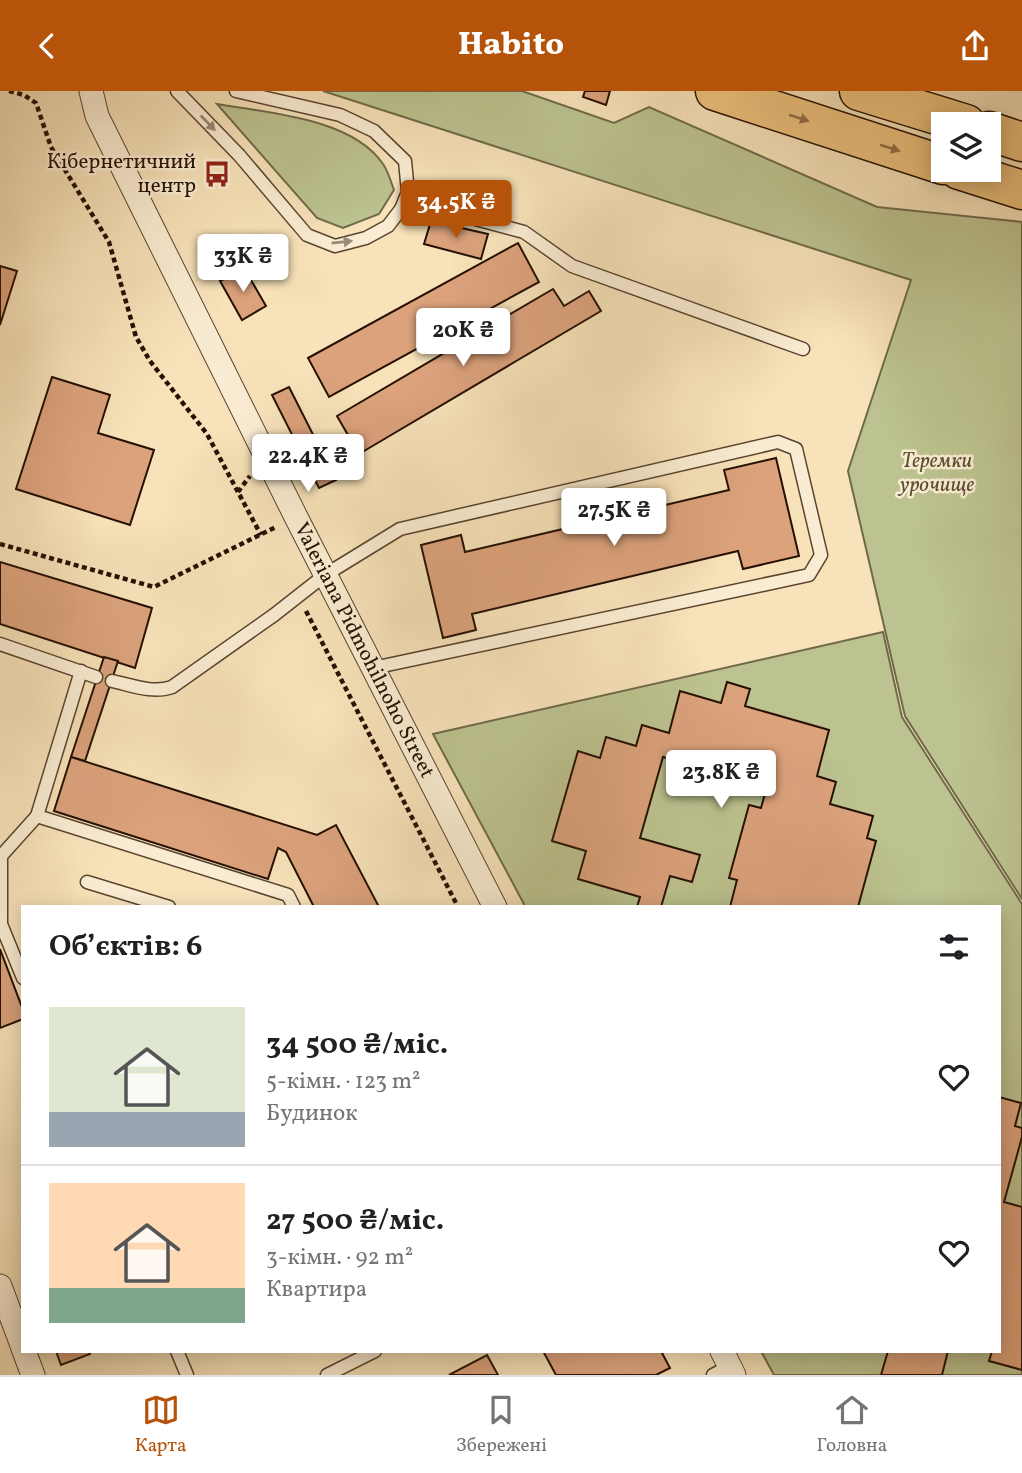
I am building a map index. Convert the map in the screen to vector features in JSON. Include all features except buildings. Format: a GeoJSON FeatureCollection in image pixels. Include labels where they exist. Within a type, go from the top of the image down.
{"type":"FeatureCollection","features":[{"type":"Feature","properties":{"kind":"highway"},"geometry":{"type":"LineString","coordinates":[[715,91],[931,161]]}},
{"type":"Feature","properties":{"kind":"highway"},"geometry":{"type":"LineString","coordinates":[[859,91],[931,113]]}},
{"type":"Feature","properties":{"kind":"highway"},"geometry":{"type":"LineString","coordinates":[[1001,135],[1022,142]]}},
{"type":"Feature","properties":{"kind":"highway"},"geometry":{"type":"LineString","coordinates":[[997,182],[1022,190]]}},
{"type":"Feature","properties":{"kind":"street","name":"Valeriana Pidmohilnoho Street"},"geometry":{"type":"LineString","coordinates":[[91,91],[97,116],[325,575],[494,905]]}},
{"type":"Feature","properties":{"kind":"street"},"geometry":{"type":"LineString","coordinates":[[0,1286],[21,1344]]}},
{"type":"Feature","properties":{"kind":"street"},"geometry":{"type":"LineString","coordinates":[[25,1353],[33,1375]]}},
{"type":"Feature","properties":{"kind":"lane"},"geometry":{"type":"LineString","coordinates":[[177,91],[239,155],[307,235],[335,246],[366,238],[388,226],[401,209],[408,192],[405,161],[374,131],[340,115],[236,91]]}},
{"type":"Feature","properties":{"kind":"lane"},"geometry":{"type":"LineString","coordinates":[[401,209],[468,217],[524,232],[572,265],[803,349]]}},
{"type":"Feature","properties":{"kind":"lane"},"geometry":{"type":"LineString","coordinates":[[112,681],[151,689],[163,690],[172,687],[325,575],[400,529],[778,442],[796,449],[821,555],[809,575],[373,668]]}},
{"type":"Feature","properties":{"kind":"lane"},"geometry":{"type":"LineString","coordinates":[[0,644],[96,677]]}},
{"type":"Feature","properties":{"kind":"lane"},"geometry":{"type":"LineString","coordinates":[[21,973],[1,924],[0,855],[37,816],[81,671]]}},
{"type":"Feature","properties":{"kind":"lane"},"geometry":{"type":"LineString","coordinates":[[37,816],[288,895],[293,905]]}},
{"type":"Feature","properties":{"kind":"lane"},"geometry":{"type":"LineString","coordinates":[[87,882],[162,905]]}},
{"type":"Feature","properties":{"kind":"lane"},"geometry":{"type":"LineString","coordinates":[[178,1353],[187,1375]]}},
{"type":"Feature","properties":{"kind":"lane"},"geometry":{"type":"LineString","coordinates":[[327,1375],[371,1353]]}},
{"type":"Feature","properties":{"kind":"path"},"geometry":{"type":"LineString","coordinates":[[9,91],[24,95],[36,103],[51,148],[109,242],[136,337],[150,361],[207,434],[261,535]]}},
{"type":"Feature","properties":{"kind":"path"},"geometry":{"type":"LineString","coordinates":[[0,544],[154,587],[296,517]]}},
{"type":"Feature","properties":{"kind":"path"},"geometry":{"type":"LineString","coordinates":[[299,596],[457,905]]}},
{"type":"Feature","properties":{"kind":"green space","name":"Теремки урочище"},"geometry":{"type":"Polygon","coordinates":[[[323,91],[522,91],[614,123],[649,107],[877,207],[1022,222],[1022,899],[905,716],[848,471],[911,280],[323,91]]]}},
{"type":"Feature","properties":{"kind":"green space"},"geometry":{"type":"Polygon","coordinates":[[[217,104],[308,120],[351,136],[383,164],[394,190],[379,214],[343,228],[317,218],[217,104]]]}},
{"type":"Feature","properties":{"kind":"green space"},"geometry":{"type":"Polygon","coordinates":[[[883,632],[902,717],[1022,904],[1022,1375],[774,1375],[762,1353],[1001,1353],[1001,905],[524,905],[433,734],[883,632]]]}},
{"type":"Feature","properties":{"kind":"place","name":"Кібернетичний центр"},"geometry":{"type":"Point","coordinates":[217,174]}}]}
